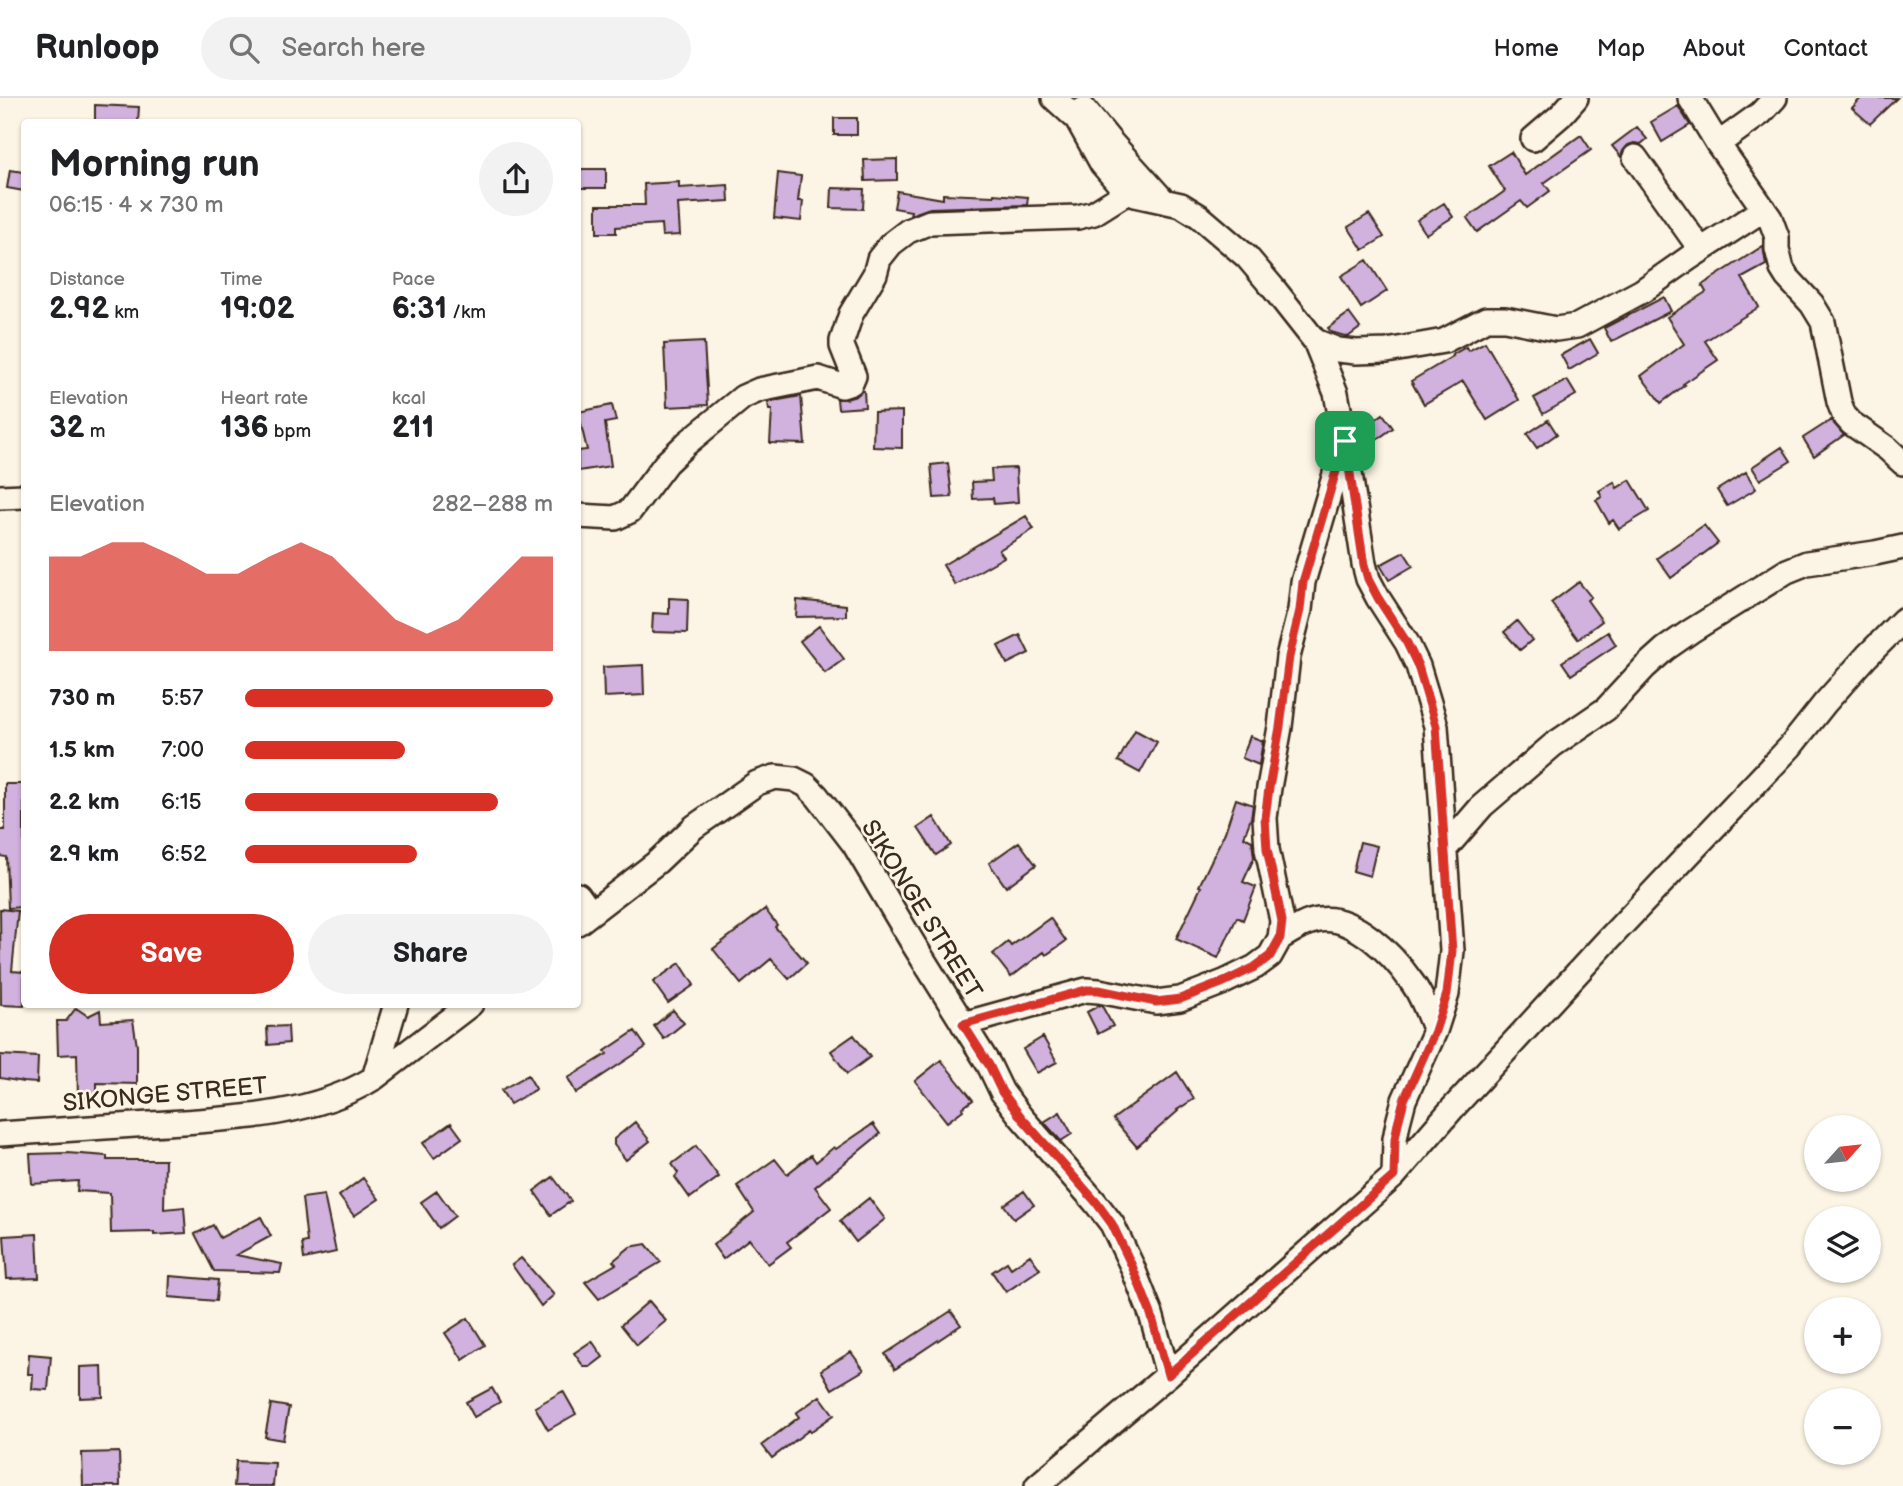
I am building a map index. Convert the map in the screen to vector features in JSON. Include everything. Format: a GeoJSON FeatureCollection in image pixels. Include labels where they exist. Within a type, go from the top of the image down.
{"type":"FeatureCollection","features":[{"type":"Feature","properties":{"kind":"street"},"geometry":{"type":"LineString","coordinates":[[1054,98],[1077,120],[1102,164],[1120,185],[1135,195],[1181,205],[1199,216],[1247,257],[1315,341],[1336,393],[1368,579],[1418,666],[1436,726],[1452,951],[1447,994],[1435,1031],[1404,1100],[1398,1123],[1394,1176]]}},
{"type":"Feature","properties":{"kind":"street"},"geometry":{"type":"LineString","coordinates":[[1076,98],[1163,200]]}},
{"type":"Feature","properties":{"kind":"street"},"geometry":{"type":"LineString","coordinates":[[1533,139],[1576,98]]}},
{"type":"Feature","properties":{"kind":"street"},"geometry":{"type":"LineString","coordinates":[[1690,98],[1718,144],[1764,209],[1774,229],[1782,269],[1823,321],[1844,415],[1851,424],[1888,449],[1903,463]]}},
{"type":"Feature","properties":{"kind":"street"},"geometry":{"type":"LineString","coordinates":[[1718,144],[1762,113],[1775,98]]}},
{"type":"Feature","properties":{"kind":"street"},"geometry":{"type":"LineString","coordinates":[[1635,157],[1701,250]]}},
{"type":"Feature","properties":{"kind":"street"},"geometry":{"type":"LineString","coordinates":[[581,516],[615,518],[630,511],[666,463],[743,397],[758,390],[818,378],[842,386],[851,383],[854,376],[842,341],[851,314],[875,274],[879,259],[899,236],[930,222],[1086,216],[1129,191]]}},
{"type":"Feature","properties":{"kind":"street"},"geometry":{"type":"LineString","coordinates":[[1315,341],[1338,350],[1387,351],[1444,341],[1486,319],[1505,319],[1556,329],[1577,326],[1642,291],[1764,209]]}},
{"type":"Feature","properties":{"kind":"street"},"geometry":{"type":"LineString","coordinates":[[963,1024],[1086,990],[1099,990],[1156,1002],[1180,999],[1224,982],[1255,967],[1270,956],[1280,938],[1282,921],[1267,849],[1265,818],[1269,788],[1303,582],[1345,441]]}},
{"type":"Feature","properties":{"kind":"street"},"geometry":{"type":"LineString","coordinates":[[0,497],[21,496]]}},
{"type":"Feature","properties":{"kind":"street"},"geometry":{"type":"LineString","coordinates":[[1445,849],[1482,806],[1502,788],[1553,745],[1605,709],[1645,667],[1690,631],[1787,570],[1807,563],[1875,554],[1903,547]]}},
{"type":"Feature","properties":{"kind":"street"},"geometry":{"type":"LineString","coordinates":[[1037,1486],[1394,1176],[1452,1109],[1790,747],[1825,703],[1903,620]]}},
{"type":"Feature","properties":{"kind":"street","name":"SIKONGE STREET"},"geometry":{"type":"LineString","coordinates":[[582,910],[656,863],[694,828],[757,783],[775,777],[794,779],[806,785],[854,844],[989,1065],[1002,1092],[1112,1224],[1151,1314],[1168,1375]]}},
{"type":"Feature","properties":{"kind":"street"},"geometry":{"type":"LineString","coordinates":[[1280,938],[1306,923],[1322,919],[1342,921],[1362,930],[1412,981],[1435,1031]]}},
{"type":"Feature","properties":{"kind":"street"},"geometry":{"type":"LineString","coordinates":[[374,1078],[395,1008]]}},
{"type":"Feature","properties":{"kind":"street","name":"SIKONGE STREET"},"geometry":{"type":"LineString","coordinates":[[0,1134],[210,1121],[290,1110],[359,1088],[466,1008]]}},
{"type":"Feature","properties":{"kind":"building"},"geometry":{"type":"Polygon","coordinates":[[[1861,98],[1897,98],[1870,124],[1852,108],[1861,98]]]}},
{"type":"Feature","properties":{"kind":"building"},"geometry":{"type":"Polygon","coordinates":[[[95,105],[139,107],[138,119],[95,119],[95,105]]]}},
{"type":"Feature","properties":{"kind":"building"},"geometry":{"type":"Polygon","coordinates":[[[1678,106],[1690,125],[1662,142],[1651,122],[1678,106]]]}},
{"type":"Feature","properties":{"kind":"building"},"geometry":{"type":"Polygon","coordinates":[[[834,118],[857,118],[857,135],[834,135],[834,118]]]}},
{"type":"Feature","properties":{"kind":"building"},"geometry":{"type":"Polygon","coordinates":[[[1637,127],[1647,139],[1641,144],[1628,145],[1621,157],[1612,146],[1637,127]]]}},
{"type":"Feature","properties":{"kind":"building"},"geometry":{"type":"Polygon","coordinates":[[[1581,135],[1591,150],[1544,183],[1550,191],[1527,208],[1521,201],[1477,232],[1467,218],[1505,191],[1489,166],[1511,152],[1525,175],[1581,135]]]}},
{"type":"Feature","properties":{"kind":"building"},"geometry":{"type":"Polygon","coordinates":[[[897,159],[897,180],[865,181],[864,160],[897,159]]]}},
{"type":"Feature","properties":{"kind":"building"},"geometry":{"type":"Polygon","coordinates":[[[581,169],[606,169],[606,188],[581,188],[581,169]]]}},
{"type":"Feature","properties":{"kind":"building"},"geometry":{"type":"Polygon","coordinates":[[[10,170],[21,172],[21,190],[7,188],[10,170]]]}},
{"type":"Feature","properties":{"kind":"building"},"geometry":{"type":"Polygon","coordinates":[[[778,173],[801,176],[798,201],[803,201],[801,221],[774,218],[778,173]]]}},
{"type":"Feature","properties":{"kind":"building"},"geometry":{"type":"Polygon","coordinates":[[[679,182],[679,188],[728,185],[729,201],[678,204],[680,235],[662,236],[661,224],[616,227],[616,233],[597,233],[597,205],[645,205],[644,184],[679,182]]]}},
{"type":"Feature","properties":{"kind":"building"},"geometry":{"type":"Polygon","coordinates":[[[832,188],[864,189],[863,209],[831,208],[832,188]]]}},
{"type":"Feature","properties":{"kind":"building"},"geometry":{"type":"Polygon","coordinates":[[[897,191],[943,199],[943,194],[1028,197],[1027,205],[930,208],[910,215],[911,211],[894,208],[897,191]]]}},
{"type":"Feature","properties":{"kind":"building"},"geometry":{"type":"Polygon","coordinates":[[[1444,203],[1453,217],[1426,234],[1417,220],[1444,203]]]}},
{"type":"Feature","properties":{"kind":"building"},"geometry":{"type":"Polygon","coordinates":[[[1369,214],[1384,237],[1363,250],[1348,227],[1369,214]]]}},
{"type":"Feature","properties":{"kind":"building"},"geometry":{"type":"Polygon","coordinates":[[[1763,246],[1766,265],[1742,278],[1759,307],[1705,341],[1718,360],[1661,403],[1641,376],[1684,344],[1667,317],[1706,292],[1702,285],[1763,246]]]}},
{"type":"Feature","properties":{"kind":"building"},"geometry":{"type":"Polygon","coordinates":[[[1367,260],[1387,291],[1361,308],[1341,276],[1367,260]]]}},
{"type":"Feature","properties":{"kind":"building"},"geometry":{"type":"Polygon","coordinates":[[[1664,297],[1671,311],[1611,342],[1604,328],[1664,297]]]}},
{"type":"Feature","properties":{"kind":"building"},"geometry":{"type":"Polygon","coordinates":[[[1349,313],[1360,328],[1348,337],[1331,332],[1328,328],[1349,313]]]}},
{"type":"Feature","properties":{"kind":"building"},"geometry":{"type":"Polygon","coordinates":[[[1590,339],[1598,353],[1569,370],[1561,355],[1590,339]]]}},
{"type":"Feature","properties":{"kind":"building"},"geometry":{"type":"Polygon","coordinates":[[[704,342],[708,405],[667,407],[664,344],[704,342]]]}},
{"type":"Feature","properties":{"kind":"building"},"geometry":{"type":"Polygon","coordinates":[[[1485,342],[1519,400],[1487,420],[1463,381],[1424,404],[1411,381],[1466,347],[1468,351],[1485,342]]]}},
{"type":"Feature","properties":{"kind":"building"},"geometry":{"type":"Polygon","coordinates":[[[1567,380],[1576,395],[1543,414],[1534,398],[1567,380]]]}},
{"type":"Feature","properties":{"kind":"building"},"geometry":{"type":"Polygon","coordinates":[[[862,391],[865,407],[838,409],[837,399],[856,396],[862,391]]]}},
{"type":"Feature","properties":{"kind":"building"},"geometry":{"type":"Polygon","coordinates":[[[801,396],[805,444],[770,443],[772,410],[769,410],[768,402],[801,396]]]}},
{"type":"Feature","properties":{"kind":"building"},"geometry":{"type":"Polygon","coordinates":[[[612,405],[616,421],[605,423],[611,466],[581,471],[581,451],[587,450],[581,411],[612,405]]]}},
{"type":"Feature","properties":{"kind":"building"},"geometry":{"type":"Polygon","coordinates":[[[902,411],[902,448],[873,447],[874,412],[902,411]]]}},
{"type":"Feature","properties":{"kind":"building"},"geometry":{"type":"Polygon","coordinates":[[[1383,414],[1393,428],[1372,443],[1363,429],[1383,414]]]}},
{"type":"Feature","properties":{"kind":"building"},"geometry":{"type":"Polygon","coordinates":[[[1548,420],[1557,434],[1537,448],[1527,434],[1548,420]]]}},
{"type":"Feature","properties":{"kind":"building"},"geometry":{"type":"Polygon","coordinates":[[[1831,420],[1844,435],[1814,456],[1803,438],[1831,420]]]}},
{"type":"Feature","properties":{"kind":"building"},"geometry":{"type":"Polygon","coordinates":[[[1782,447],[1791,461],[1760,480],[1752,467],[1782,447]]]}},
{"type":"Feature","properties":{"kind":"building"},"geometry":{"type":"Polygon","coordinates":[[[948,463],[952,497],[934,498],[931,465],[948,463]]]}},
{"type":"Feature","properties":{"kind":"building"},"geometry":{"type":"Polygon","coordinates":[[[1016,468],[1018,502],[994,504],[993,498],[973,499],[972,482],[992,481],[991,469],[1016,468]]]}},
{"type":"Feature","properties":{"kind":"building"},"geometry":{"type":"Polygon","coordinates":[[[1746,472],[1756,489],[1727,506],[1717,490],[1746,472]]]}},
{"type":"Feature","properties":{"kind":"building"},"geometry":{"type":"Polygon","coordinates":[[[1630,480],[1649,511],[1619,529],[1613,520],[1609,523],[1596,500],[1602,497],[1599,491],[1614,482],[1617,488],[1630,480]]]}},
{"type":"Feature","properties":{"kind":"building"},"geometry":{"type":"Polygon","coordinates":[[[1026,516],[1034,529],[999,550],[1004,557],[955,585],[943,565],[1026,516]]]}},
{"type":"Feature","properties":{"kind":"building"},"geometry":{"type":"Polygon","coordinates":[[[1704,525],[1718,543],[1671,578],[1657,558],[1704,525]]]}},
{"type":"Feature","properties":{"kind":"building"},"geometry":{"type":"Polygon","coordinates":[[[1404,552],[1413,566],[1389,580],[1380,565],[1404,552]]]}},
{"type":"Feature","properties":{"kind":"building"},"geometry":{"type":"Polygon","coordinates":[[[1579,582],[1591,597],[1587,600],[1602,621],[1578,639],[1551,603],[1579,582]]]}},
{"type":"Feature","properties":{"kind":"building"},"geometry":{"type":"Polygon","coordinates":[[[669,598],[688,599],[687,633],[652,632],[653,613],[669,614],[669,598]]]}},
{"type":"Feature","properties":{"kind":"building"},"geometry":{"type":"Polygon","coordinates":[[[797,600],[846,605],[846,616],[796,617],[797,600]]]}},
{"type":"Feature","properties":{"kind":"building"},"geometry":{"type":"Polygon","coordinates":[[[1517,621],[1532,640],[1520,650],[1504,632],[1517,621]]]}},
{"type":"Feature","properties":{"kind":"building"},"geometry":{"type":"Polygon","coordinates":[[[819,626],[844,659],[825,673],[800,641],[819,626]]]}},
{"type":"Feature","properties":{"kind":"building"},"geometry":{"type":"Polygon","coordinates":[[[1608,632],[1616,645],[1571,675],[1562,662],[1608,632]]]}},
{"type":"Feature","properties":{"kind":"building"},"geometry":{"type":"Polygon","coordinates":[[[1020,635],[1029,653],[1007,664],[998,646],[1020,635]]]}},
{"type":"Feature","properties":{"kind":"building"},"geometry":{"type":"Polygon","coordinates":[[[643,665],[644,695],[604,697],[603,667],[643,665]]]}},
{"type":"Feature","properties":{"kind":"building"},"geometry":{"type":"Polygon","coordinates":[[[1135,730],[1157,742],[1140,773],[1118,761],[1135,730]]]}},
{"type":"Feature","properties":{"kind":"building"},"geometry":{"type":"Polygon","coordinates":[[[1250,736],[1263,741],[1259,765],[1242,758],[1250,736]]]}},
{"type":"Feature","properties":{"kind":"building"},"geometry":{"type":"Polygon","coordinates":[[[5,784],[21,784],[21,907],[8,908],[6,857],[0,856],[0,830],[5,830],[5,784]]]}},
{"type":"Feature","properties":{"kind":"building"},"geometry":{"type":"Polygon","coordinates":[[[1236,799],[1253,805],[1244,837],[1252,841],[1254,858],[1243,882],[1256,887],[1243,920],[1237,917],[1218,958],[1176,939],[1225,832],[1236,799]]]}},
{"type":"Feature","properties":{"kind":"building"},"geometry":{"type":"Polygon","coordinates":[[[934,817],[951,845],[936,855],[918,828],[934,817]]]}},
{"type":"Feature","properties":{"kind":"building"},"geometry":{"type":"Polygon","coordinates":[[[1019,842],[1036,865],[1006,887],[989,863],[1019,842]]]}},
{"type":"Feature","properties":{"kind":"building"},"geometry":{"type":"Polygon","coordinates":[[[1360,842],[1377,846],[1370,876],[1353,871],[1360,842]]]}},
{"type":"Feature","properties":{"kind":"building"},"geometry":{"type":"Polygon","coordinates":[[[0,909],[18,911],[12,971],[21,972],[21,1006],[1,1005],[0,909]]]}},
{"type":"Feature","properties":{"kind":"building"},"geometry":{"type":"Polygon","coordinates":[[[765,909],[777,925],[775,927],[807,963],[789,979],[771,959],[741,984],[713,949],[765,909]]]}},
{"type":"Feature","properties":{"kind":"building"},"geometry":{"type":"Polygon","coordinates":[[[1050,918],[1066,941],[1046,955],[1044,952],[1011,977],[993,954],[1008,942],[1011,946],[1050,918]]]}},
{"type":"Feature","properties":{"kind":"building"},"geometry":{"type":"Polygon","coordinates":[[[680,963],[694,985],[668,1003],[653,982],[680,963]]]}},
{"type":"Feature","properties":{"kind":"building"},"geometry":{"type":"Polygon","coordinates":[[[1100,1005],[1113,1026],[1098,1034],[1087,1012],[1100,1005]]]}},
{"type":"Feature","properties":{"kind":"building"},"geometry":{"type":"Polygon","coordinates":[[[76,1008],[88,1016],[100,1010],[101,1022],[133,1020],[137,1046],[137,1084],[97,1083],[97,1098],[78,1098],[77,1054],[58,1055],[57,1021],[66,1021],[76,1008]]]}},
{"type":"Feature","properties":{"kind":"building"},"geometry":{"type":"Polygon","coordinates":[[[673,1010],[684,1023],[664,1039],[654,1026],[673,1010]]]}},
{"type":"Feature","properties":{"kind":"building"},"geometry":{"type":"Polygon","coordinates":[[[288,1026],[289,1043],[268,1045],[267,1027],[288,1026]]]}},
{"type":"Feature","properties":{"kind":"building"},"geometry":{"type":"Polygon","coordinates":[[[635,1031],[646,1047],[576,1093],[568,1078],[607,1054],[605,1051],[635,1031]]]}},
{"type":"Feature","properties":{"kind":"building"},"geometry":{"type":"Polygon","coordinates":[[[854,1035],[870,1057],[847,1074],[831,1051],[854,1035]]]}},
{"type":"Feature","properties":{"kind":"building"},"geometry":{"type":"Polygon","coordinates":[[[1043,1037],[1057,1062],[1037,1073],[1023,1049],[1043,1037]]]}},
{"type":"Feature","properties":{"kind":"building"},"geometry":{"type":"Polygon","coordinates":[[[0,1055],[38,1057],[37,1083],[0,1078],[0,1055]]]}},
{"type":"Feature","properties":{"kind":"building"},"geometry":{"type":"Polygon","coordinates":[[[941,1060],[973,1100],[947,1122],[915,1081],[941,1060]]]}},
{"type":"Feature","properties":{"kind":"building"},"geometry":{"type":"Polygon","coordinates":[[[1177,1072],[1194,1099],[1177,1110],[1137,1147],[1113,1119],[1177,1072]]]}},
{"type":"Feature","properties":{"kind":"building"},"geometry":{"type":"Polygon","coordinates":[[[528,1075],[536,1089],[510,1104],[501,1090],[528,1075]]]}},
{"type":"Feature","properties":{"kind":"building"},"geometry":{"type":"Polygon","coordinates":[[[1060,1112],[1072,1134],[1061,1141],[1044,1122],[1060,1112]]]}},
{"type":"Feature","properties":{"kind":"building"},"geometry":{"type":"Polygon","coordinates":[[[635,1122],[650,1141],[626,1160],[614,1145],[614,1139],[635,1122]]]}},
{"type":"Feature","properties":{"kind":"building"},"geometry":{"type":"Polygon","coordinates":[[[451,1123],[462,1138],[434,1158],[423,1143],[451,1123]]]}},
{"type":"Feature","properties":{"kind":"building"},"geometry":{"type":"Polygon","coordinates":[[[873,1124],[880,1134],[815,1187],[831,1208],[787,1242],[791,1247],[768,1264],[749,1239],[723,1259],[713,1245],[754,1212],[737,1186],[775,1159],[787,1174],[811,1155],[816,1162],[834,1147],[836,1149],[873,1124]]]}},
{"type":"Feature","properties":{"kind":"building"},"geometry":{"type":"Polygon","coordinates":[[[696,1146],[719,1177],[690,1198],[675,1177],[678,1173],[672,1164],[696,1146]]]}},
{"type":"Feature","properties":{"kind":"building"},"geometry":{"type":"Polygon","coordinates":[[[30,1154],[107,1156],[107,1160],[165,1160],[164,1209],[184,1207],[186,1233],[111,1233],[110,1193],[77,1191],[78,1181],[32,1184],[30,1154]]]}},
{"type":"Feature","properties":{"kind":"building"},"geometry":{"type":"Polygon","coordinates":[[[553,1177],[571,1201],[551,1215],[534,1191],[553,1177]]]}},
{"type":"Feature","properties":{"kind":"building"},"geometry":{"type":"Polygon","coordinates":[[[363,1178],[379,1199],[354,1216],[339,1196],[363,1178]]]}},
{"type":"Feature","properties":{"kind":"building"},"geometry":{"type":"Polygon","coordinates":[[[437,1191],[455,1216],[439,1228],[421,1202],[437,1191]]]}},
{"type":"Feature","properties":{"kind":"building"},"geometry":{"type":"Polygon","coordinates":[[[1024,1191],[1034,1205],[1014,1219],[1004,1205],[1024,1191]]]}},
{"type":"Feature","properties":{"kind":"building"},"geometry":{"type":"Polygon","coordinates":[[[324,1195],[336,1252],[304,1259],[302,1243],[307,1242],[302,1198],[324,1195]]]}},
{"type":"Feature","properties":{"kind":"building"},"geometry":{"type":"Polygon","coordinates":[[[869,1198],[885,1219],[856,1242],[840,1221],[869,1198]]]}},
{"type":"Feature","properties":{"kind":"building"},"geometry":{"type":"Polygon","coordinates":[[[261,1217],[271,1236],[236,1255],[282,1264],[280,1273],[214,1271],[195,1234],[213,1225],[220,1238],[261,1217]]]}},
{"type":"Feature","properties":{"kind":"building"},"geometry":{"type":"Polygon","coordinates":[[[37,1234],[39,1278],[7,1279],[4,1236],[37,1234]]]}},
{"type":"Feature","properties":{"kind":"building"},"geometry":{"type":"Polygon","coordinates":[[[646,1244],[661,1262],[599,1299],[585,1282],[616,1264],[613,1261],[630,1247],[646,1244]]]}},
{"type":"Feature","properties":{"kind":"building"},"geometry":{"type":"Polygon","coordinates":[[[1030,1255],[1040,1269],[1006,1292],[992,1272],[1007,1262],[1011,1268],[1030,1255]]]}},
{"type":"Feature","properties":{"kind":"building"},"geometry":{"type":"Polygon","coordinates":[[[521,1258],[554,1295],[541,1306],[512,1265],[521,1258]]]}},
{"type":"Feature","properties":{"kind":"building"},"geometry":{"type":"Polygon","coordinates":[[[170,1276],[218,1280],[216,1301],[169,1297],[170,1276]]]}},
{"type":"Feature","properties":{"kind":"building"},"geometry":{"type":"Polygon","coordinates":[[[649,1301],[666,1321],[637,1345],[621,1325],[649,1301]]]}},
{"type":"Feature","properties":{"kind":"building"},"geometry":{"type":"Polygon","coordinates":[[[951,1311],[961,1325],[895,1369],[885,1354],[951,1311]]]}},
{"type":"Feature","properties":{"kind":"building"},"geometry":{"type":"Polygon","coordinates":[[[468,1318],[485,1345],[463,1360],[445,1333],[468,1318]]]}},
{"type":"Feature","properties":{"kind":"building"},"geometry":{"type":"Polygon","coordinates":[[[592,1341],[603,1357],[590,1367],[584,1367],[574,1353],[592,1341]]]}},
{"type":"Feature","properties":{"kind":"building"},"geometry":{"type":"Polygon","coordinates":[[[851,1352],[864,1370],[832,1389],[821,1370],[851,1352]]]}},
{"type":"Feature","properties":{"kind":"building"},"geometry":{"type":"Polygon","coordinates":[[[29,1354],[51,1356],[48,1390],[32,1389],[33,1374],[28,1374],[29,1354]]]}},
{"type":"Feature","properties":{"kind":"building"},"geometry":{"type":"Polygon","coordinates":[[[102,1366],[103,1397],[80,1398],[80,1367],[102,1366]]]}},
{"type":"Feature","properties":{"kind":"building"},"geometry":{"type":"Polygon","coordinates":[[[492,1388],[500,1402],[474,1417],[466,1402],[492,1388]]]}},
{"type":"Feature","properties":{"kind":"building"},"geometry":{"type":"Polygon","coordinates":[[[563,1391],[576,1414],[548,1430],[535,1407],[563,1391]]]}},
{"type":"Feature","properties":{"kind":"building"},"geometry":{"type":"Polygon","coordinates":[[[820,1396],[834,1415],[772,1458],[762,1445],[799,1417],[796,1413],[820,1396]]]}},
{"type":"Feature","properties":{"kind":"building"},"geometry":{"type":"Polygon","coordinates":[[[271,1404],[289,1407],[283,1440],[265,1437],[271,1404]]]}},
{"type":"Feature","properties":{"kind":"building"},"geometry":{"type":"Polygon","coordinates":[[[119,1452],[120,1486],[83,1486],[82,1453],[119,1452]]]}},
{"type":"Feature","properties":{"kind":"building"},"geometry":{"type":"Polygon","coordinates":[[[236,1461],[275,1463],[273,1486],[234,1486],[236,1461]]]}},
{"type":"Feature","properties":{"kind":"route"},"geometry":{"type":"LineString","coordinates":[[1345,441],[1368,579],[1418,666],[1436,726],[1452,951],[1447,994],[1435,1031],[1404,1100],[1395,1139],[1394,1176],[1168,1375],[1151,1314],[1112,1224],[1002,1092],[989,1065],[963,1024],[1086,990],[1099,990],[1156,1002],[1180,999],[1224,982],[1255,967],[1270,956],[1280,938],[1282,921],[1267,849],[1265,818],[1269,788],[1303,582],[1345,441]]}}]}
